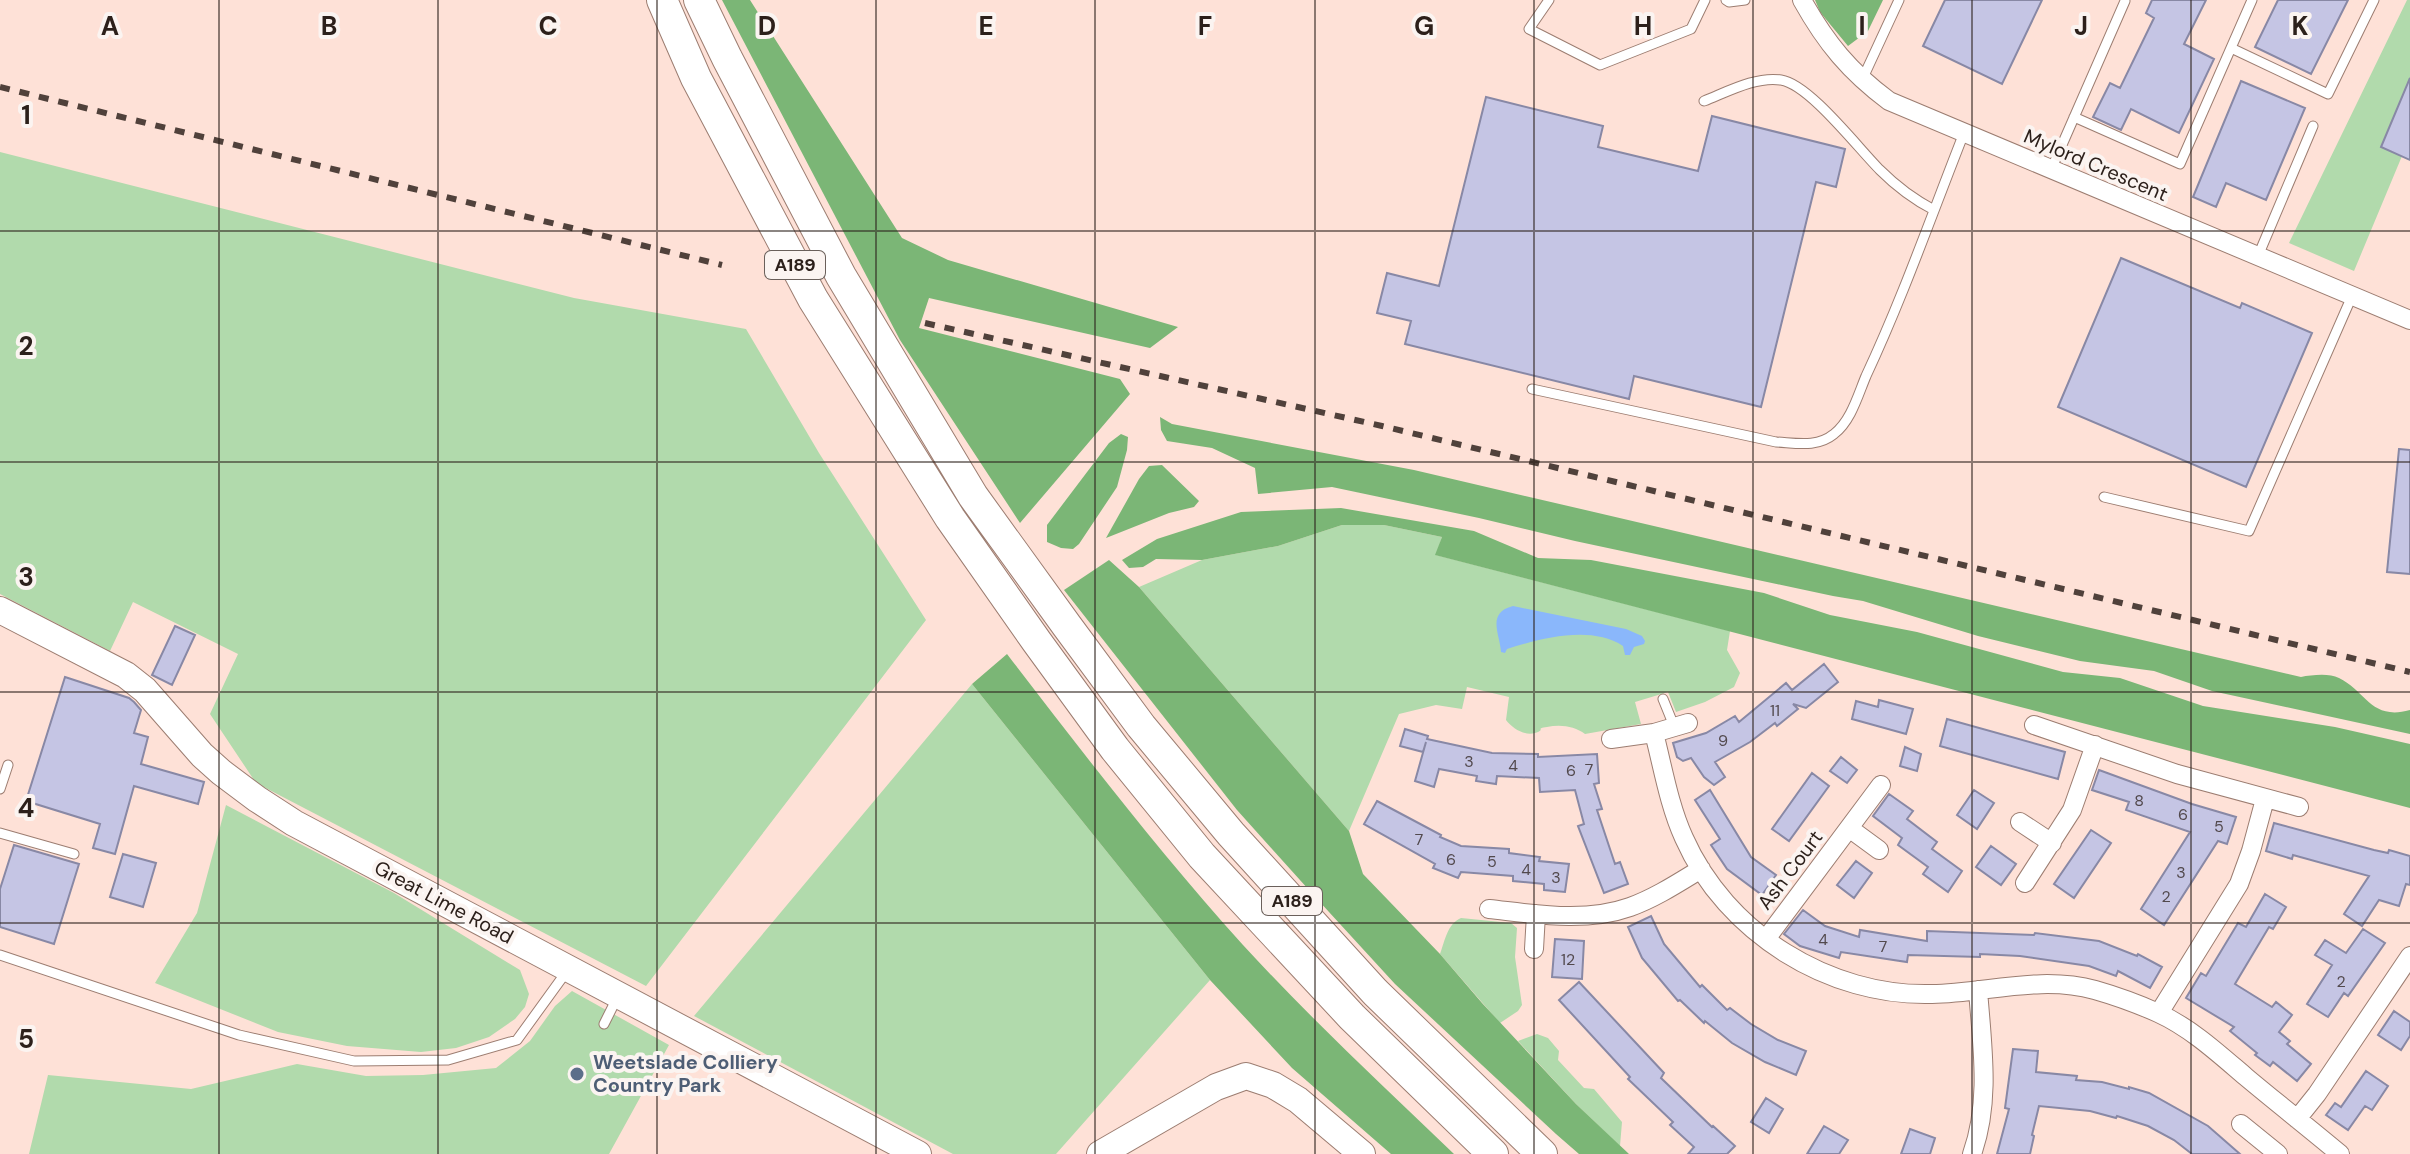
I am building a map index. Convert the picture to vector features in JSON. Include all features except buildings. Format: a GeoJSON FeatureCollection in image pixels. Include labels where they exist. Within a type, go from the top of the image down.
{"type":"FeatureCollection","features":[{"type":"Feature","properties":{"kind":"main road","name":"A189"},"geometry":{"type":"LineString","coordinates":[[662,0],[696,78],[813,299],[950,518],[1037,642],[1115,749],[1202,856],[1352,1017],[1493,1154]]}},
{"type":"Feature","properties":{"kind":"main road","name":"A189"},"geometry":{"type":"LineString","coordinates":[[699,0],[841,276],[973,496],[1067,626],[1141,726],[1231,834],[1375,992],[1542,1154]]}},
{"type":"Feature","properties":{"kind":"main road","name":"Great Lime Road"},"geometry":{"type":"LineString","coordinates":[[0,610],[126,675],[145,690],[221,772],[285,817],[918,1154]]}},
{"type":"Feature","properties":{"kind":"main road"},"geometry":{"type":"LineString","coordinates":[[1100,1154],[1216,1087],[1246,1076],[1273,1085],[1298,1100],[1362,1154]]}},
{"type":"Feature","properties":{"kind":"street","name":"Mylord Crescent"},"geometry":{"type":"LineString","coordinates":[[1802,0],[1826,41],[1862,80],[1889,101],[2410,320]]}},
{"type":"Feature","properties":{"kind":"street"},"geometry":{"type":"LineString","coordinates":[[1611,739],[1654,733],[1681,725]]}},
{"type":"Feature","properties":{"kind":"street"},"geometry":{"type":"LineString","coordinates":[[2034,725],[2177,774],[2299,807]]}},
{"type":"Feature","properties":{"kind":"street"},"geometry":{"type":"LineString","coordinates":[[1654,733],[1672,806],[1685,841],[1725,903],[1766,939],[1819,971],[1861,986],[1910,994],[2018,985],[2066,985],[2107,994],[2159,1013],[2203,1041],[2340,1154]]}},
{"type":"Feature","properties":{"kind":"street"},"geometry":{"type":"LineString","coordinates":[[2025,883],[2078,797],[2095,745]]}},
{"type":"Feature","properties":{"kind":"street","name":"Ash Court"},"geometry":{"type":"LineString","coordinates":[[1766,939],[1881,785]]}},
{"type":"Feature","properties":{"kind":"street"},"geometry":{"type":"LineString","coordinates":[[2159,1013],[2239,884],[2265,799]]}},
{"type":"Feature","properties":{"kind":"street"},"geometry":{"type":"LineString","coordinates":[[2020,822],[2052,843]]}},
{"type":"Feature","properties":{"kind":"street","name":"Ash Court"},"geometry":{"type":"LineString","coordinates":[[1849,828],[1879,850]]}},
{"type":"Feature","properties":{"kind":"street"},"geometry":{"type":"LineString","coordinates":[[1489,909],[1577,916],[1621,910],[1647,900],[1701,869]]}},
{"type":"Feature","properties":{"kind":"street"},"geometry":{"type":"LineString","coordinates":[[1534,949],[1536,914]]}},
{"type":"Feature","properties":{"kind":"street"},"geometry":{"type":"LineString","coordinates":[[2297,1119],[2402,984],[2410,956]]}},
{"type":"Feature","properties":{"kind":"street"},"geometry":{"type":"LineString","coordinates":[[1972,1154],[1981,1119],[1983,1095],[1978,990]]}},
{"type":"Feature","properties":{"kind":"street"},"geometry":{"type":"LineString","coordinates":[[2241,1124],[2270,1152]]}},
{"type":"Feature","properties":{"kind":"lane"},"geometry":{"type":"LineString","coordinates":[[1549,0],[1529,29],[1600,65],[1691,29],[1705,0]]}},
{"type":"Feature","properties":{"kind":"lane"},"geometry":{"type":"LineString","coordinates":[[1726,0],[1745,0]]}},
{"type":"Feature","properties":{"kind":"lane"},"geometry":{"type":"LineString","coordinates":[[1862,80],[1899,0]]}},
{"type":"Feature","properties":{"kind":"lane"},"geometry":{"type":"LineString","coordinates":[[2074,117],[2180,164],[2252,0]]}},
{"type":"Feature","properties":{"kind":"lane"},"geometry":{"type":"LineString","coordinates":[[2231,48],[2328,94],[2374,0]]}},
{"type":"Feature","properties":{"kind":"lane"},"geometry":{"type":"LineString","coordinates":[[2051,170],[2125,1]]}},
{"type":"Feature","properties":{"kind":"lane"},"geometry":{"type":"LineString","coordinates":[[1704,101],[1763,80],[1793,84],[1903,191],[1934,210]]}},
{"type":"Feature","properties":{"kind":"lane"},"geometry":{"type":"LineString","coordinates":[[2258,256],[2313,126]]}},
{"type":"Feature","properties":{"kind":"lane"},"geometry":{"type":"LineString","coordinates":[[1532,389],[1776,442],[1809,445],[1835,434],[1849,414],[1887,333],[1964,133]]}},
{"type":"Feature","properties":{"kind":"lane"},"geometry":{"type":"LineString","coordinates":[[2104,497],[2249,531],[2352,296]]}},
{"type":"Feature","properties":{"kind":"lane"},"geometry":{"type":"LineString","coordinates":[[1663,699],[1681,725]]}},
{"type":"Feature","properties":{"kind":"lane"},"geometry":{"type":"LineString","coordinates":[[0,789],[8,765]]}},
{"type":"Feature","properties":{"kind":"lane"},"geometry":{"type":"LineString","coordinates":[[0,833],[74,854]]}},
{"type":"Feature","properties":{"kind":"lane"},"geometry":{"type":"LineString","coordinates":[[0,955],[239,1035],[354,1061],[448,1060],[517,1040],[569,969]]}},
{"type":"Feature","properties":{"kind":"lane"},"geometry":{"type":"LineString","coordinates":[[604,1024],[619,995]]}},
{"type":"Feature","properties":{"kind":"green space"},"geometry":{"type":"Polygon","coordinates":[[[722,0],[750,0],[902,238],[948,260],[1178,327],[1150,348],[929,298],[919,328],[1120,379],[1130,394],[1020,523],[900,340],[722,0]]]}},
{"type":"Feature","properties":{"kind":"green space"},"geometry":{"type":"Polygon","coordinates":[[[1815,0],[1883,0],[1868,31],[1848,46],[1820,12],[1815,0]]]}},
{"type":"Feature","properties":{"kind":"green space"},"geometry":{"type":"Polygon","coordinates":[[[2407,0],[2410,0],[2410,78],[2381,147],[2402,156],[2354,271],[2289,243],[2407,0]]]}},
{"type":"Feature","properties":{"kind":"green space"},"geometry":{"type":"Polygon","coordinates":[[[0,152],[574,298],[746,329],[819,453],[926,620],[646,986],[256,783],[210,714],[238,654],[133,602],[110,651],[0,594],[0,152]]]}},
{"type":"Feature","properties":{"kind":"green space"},"geometry":{"type":"Polygon","coordinates":[[[1160,417],[1172,424],[1414,470],[2301,677],[2335,676],[2378,708],[2397,712],[2410,710],[2410,734],[2212,691],[2154,671],[2080,661],[1978,636],[1863,601],[1332,487],[1258,494],[1255,468],[1212,448],[1167,441],[1161,430],[1160,417]]]}},
{"type":"Feature","properties":{"kind":"green space"},"geometry":{"type":"Polygon","coordinates":[[[1121,434],[1128,437],[1117,487],[1079,544],[1073,549],[1047,542],[1047,525],[1109,443],[1121,434]]]}},
{"type":"Feature","properties":{"kind":"green space"},"geometry":{"type":"Polygon","coordinates":[[[1162,465],[1199,501],[1194,507],[1169,513],[1106,538],[1139,479],[1149,466],[1162,465]]]}},
{"type":"Feature","properties":{"kind":"green space"},"geometry":{"type":"Polygon","coordinates":[[[1341,508],[1474,531],[1538,558],[1591,560],[1764,593],[1830,615],[1917,632],[2063,672],[2120,678],[2203,706],[2335,727],[2410,744],[2410,808],[1435,555],[1442,537],[1384,525],[1342,525],[1278,546],[1202,560],[1156,559],[1143,567],[1129,568],[1122,560],[1157,539],[1241,512],[1341,508]]]}},
{"type":"Feature","properties":{"kind":"green space"},"geometry":{"type":"Polygon","coordinates":[[[1342,525],[1384,525],[1442,537],[1436,555],[1730,631],[1727,650],[1740,673],[1734,687],[1705,702],[1676,712],[1668,692],[1635,702],[1641,724],[1585,734],[1562,726],[1543,728],[1531,734],[1523,732],[1506,720],[1509,697],[1467,687],[1462,709],[1436,705],[1399,714],[1349,831],[1139,587],[1202,560],[1278,546],[1342,525]]]}},
{"type":"Feature","properties":{"kind":"green space"},"geometry":{"type":"Polygon","coordinates":[[[1109,560],[1139,587],[1349,831],[1363,874],[1576,1104],[1629,1154],[1579,1154],[1556,1134],[1395,984],[1237,810],[1064,590],[1109,560]]]}},
{"type":"Feature","properties":{"kind":"green space"},"geometry":{"type":"Polygon","coordinates":[[[1007,654],[1151,838],[1243,945],[1320,1025],[1454,1154],[1391,1154],[1292,1068],[1210,980],[972,684],[1007,654]]]}},
{"type":"Feature","properties":{"kind":"green space"},"geometry":{"type":"Polygon","coordinates":[[[972,684],[1210,980],[1056,1154],[953,1154],[694,1016],[972,684]]]}},
{"type":"Feature","properties":{"kind":"green space"},"geometry":{"type":"Polygon","coordinates":[[[226,805],[394,893],[520,970],[529,994],[525,1007],[515,1019],[489,1037],[456,1048],[421,1052],[347,1046],[278,1032],[155,983],[197,913],[226,805]]]}},
{"type":"Feature","properties":{"kind":"green space"},"geometry":{"type":"Polygon","coordinates":[[[1461,918],[1511,923],[1517,928],[1515,957],[1522,1005],[1500,1023],[1440,954],[1450,929],[1461,918]]]}},
{"type":"Feature","properties":{"kind":"green space"},"geometry":{"type":"Polygon","coordinates":[[[572,991],[669,1045],[609,1154],[29,1154],[48,1075],[191,1089],[297,1064],[366,1076],[423,1075],[496,1068],[530,1041],[555,1006],[572,991]]]}},
{"type":"Feature","properties":{"kind":"green space"},"geometry":{"type":"Polygon","coordinates":[[[1537,1034],[1548,1038],[1559,1051],[1558,1060],[1584,1088],[1594,1089],[1622,1122],[1620,1146],[1518,1041],[1537,1034]]]}},
{"type":"Feature","properties":{"kind":"water"},"geometry":{"type":"Polygon","coordinates":[[[1513,606],[1626,629],[1642,636],[1645,641],[1634,647],[1630,655],[1625,655],[1623,646],[1610,640],[1581,635],[1535,641],[1501,652],[1497,619],[1505,609],[1513,606]]]}},
{"type":"Feature","properties":{"kind":"railway"},"geometry":{"type":"LineString","coordinates":[[0,87],[722,265]]}},
{"type":"Feature","properties":{"kind":"railway"},"geometry":{"type":"LineString","coordinates":[[925,323],[1382,426],[2410,672]]}},
{"type":"Feature","properties":{"kind":"place","name":"Weetslade Colliery Country Park"},"geometry":{"type":"Point","coordinates":[577,1074]}}]}
